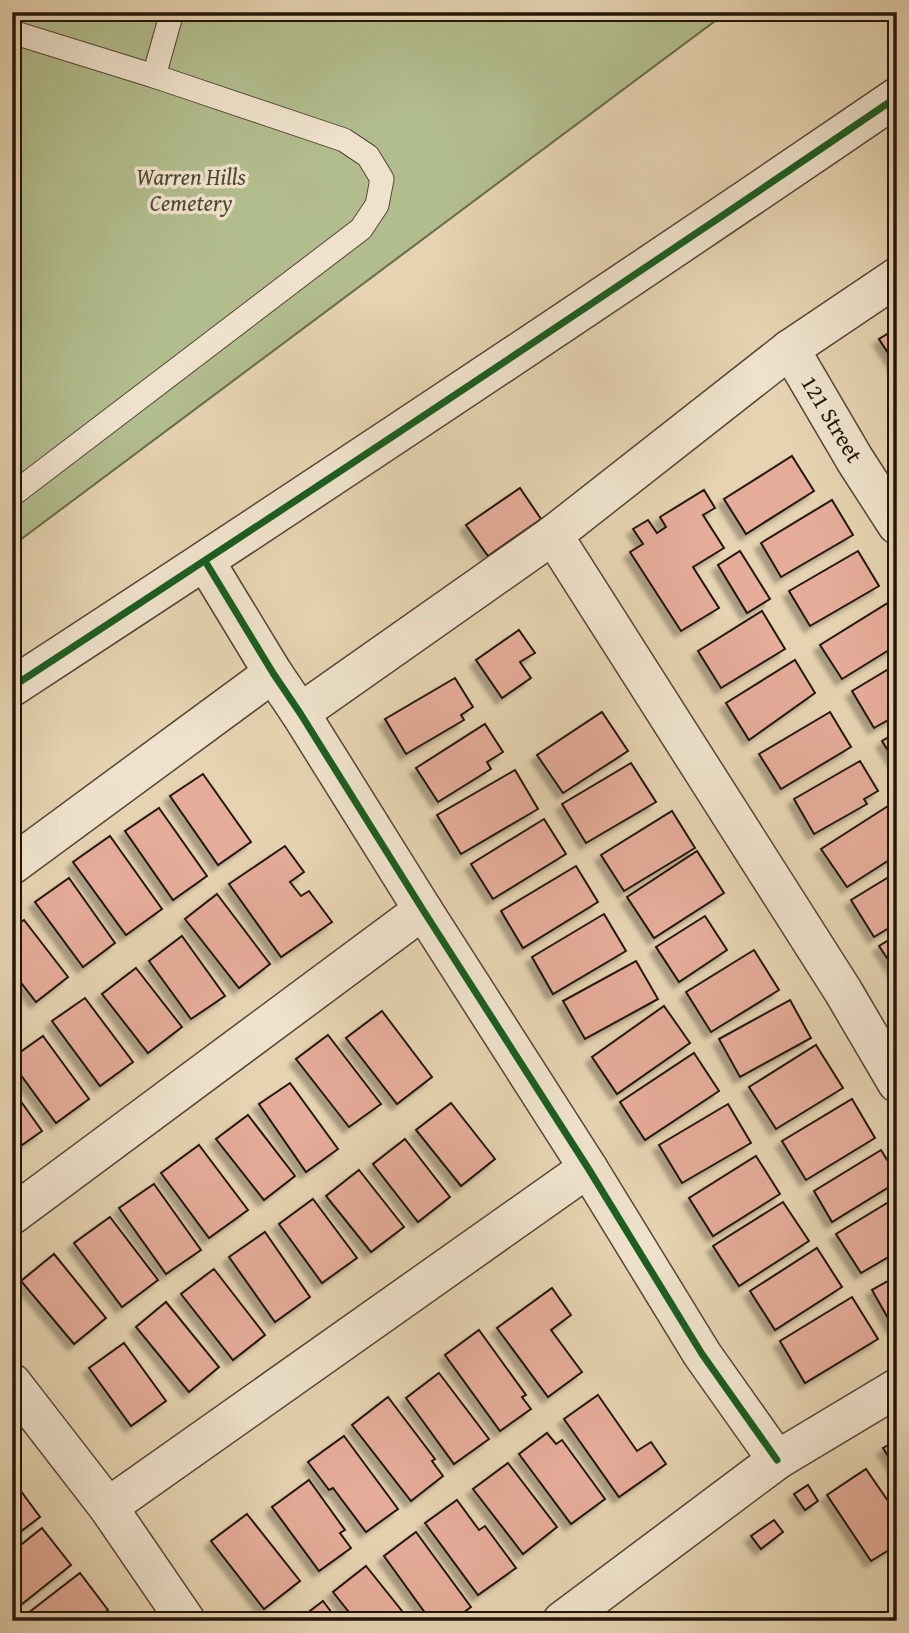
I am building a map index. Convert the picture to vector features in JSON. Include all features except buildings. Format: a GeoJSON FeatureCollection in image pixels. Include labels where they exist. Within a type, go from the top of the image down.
{"type":"FeatureCollection","features":[{"type":"Feature","properties":{"kind":"street"},"geometry":{"type":"LineString","coordinates":[[12,687],[205,561],[897,97]]}},
{"type":"Feature","properties":{"kind":"street"},"geometry":{"type":"LineString","coordinates":[[300,713],[553,535],[790,349],[897,277]]}},
{"type":"Feature","properties":{"kind":"street","name":"121 Street"},"geometry":{"type":"LineString","coordinates":[[790,349],[855,460],[897,524]]}},
{"type":"Feature","properties":{"kind":"street"},"geometry":{"type":"LineString","coordinates":[[553,535],[844,991],[897,1083]]}},
{"type":"Feature","properties":{"kind":"street"},"geometry":{"type":"LineString","coordinates":[[205,561],[273,673],[588,1168],[702,1354],[777,1460]]}},
{"type":"Feature","properties":{"kind":"street"},"geometry":{"type":"LineString","coordinates":[[12,865],[273,673]]}},
{"type":"Feature","properties":{"kind":"street"},"geometry":{"type":"LineString","coordinates":[[12,1215],[423,910]]}},
{"type":"Feature","properties":{"kind":"street"},"geometry":{"type":"LineString","coordinates":[[108,1507],[588,1168]]}},
{"type":"Feature","properties":{"kind":"street"},"geometry":{"type":"LineString","coordinates":[[12,1383],[108,1507],[186,1621]]}},
{"type":"Feature","properties":{"kind":"street"},"geometry":{"type":"LineString","coordinates":[[562,1621],[777,1460],[897,1388]]}},
{"type":"Feature","properties":{"kind":"lane"},"geometry":{"type":"LineString","coordinates":[[154,76],[172,12]]}},
{"type":"Feature","properties":{"kind":"lane"},"geometry":{"type":"LineString","coordinates":[[12,32],[344,140],[368,156],[382,178],[377,205],[361,229],[12,495]]}},
{"type":"Feature","properties":{"kind":"green space","name":"Warren Hills Cemetery"},"geometry":{"type":"Polygon","coordinates":[[[12,12],[718,12],[719,18],[12,546],[12,12]]]}},
{"type":"Feature","properties":{"kind":"cycle path"},"geometry":{"type":"LineString","coordinates":[[12,687],[456,394],[897,97]]}},
{"type":"Feature","properties":{"kind":"cycle path"},"geometry":{"type":"LineString","coordinates":[[205,561],[273,673],[588,1168],[702,1354],[777,1460]]}}]}
